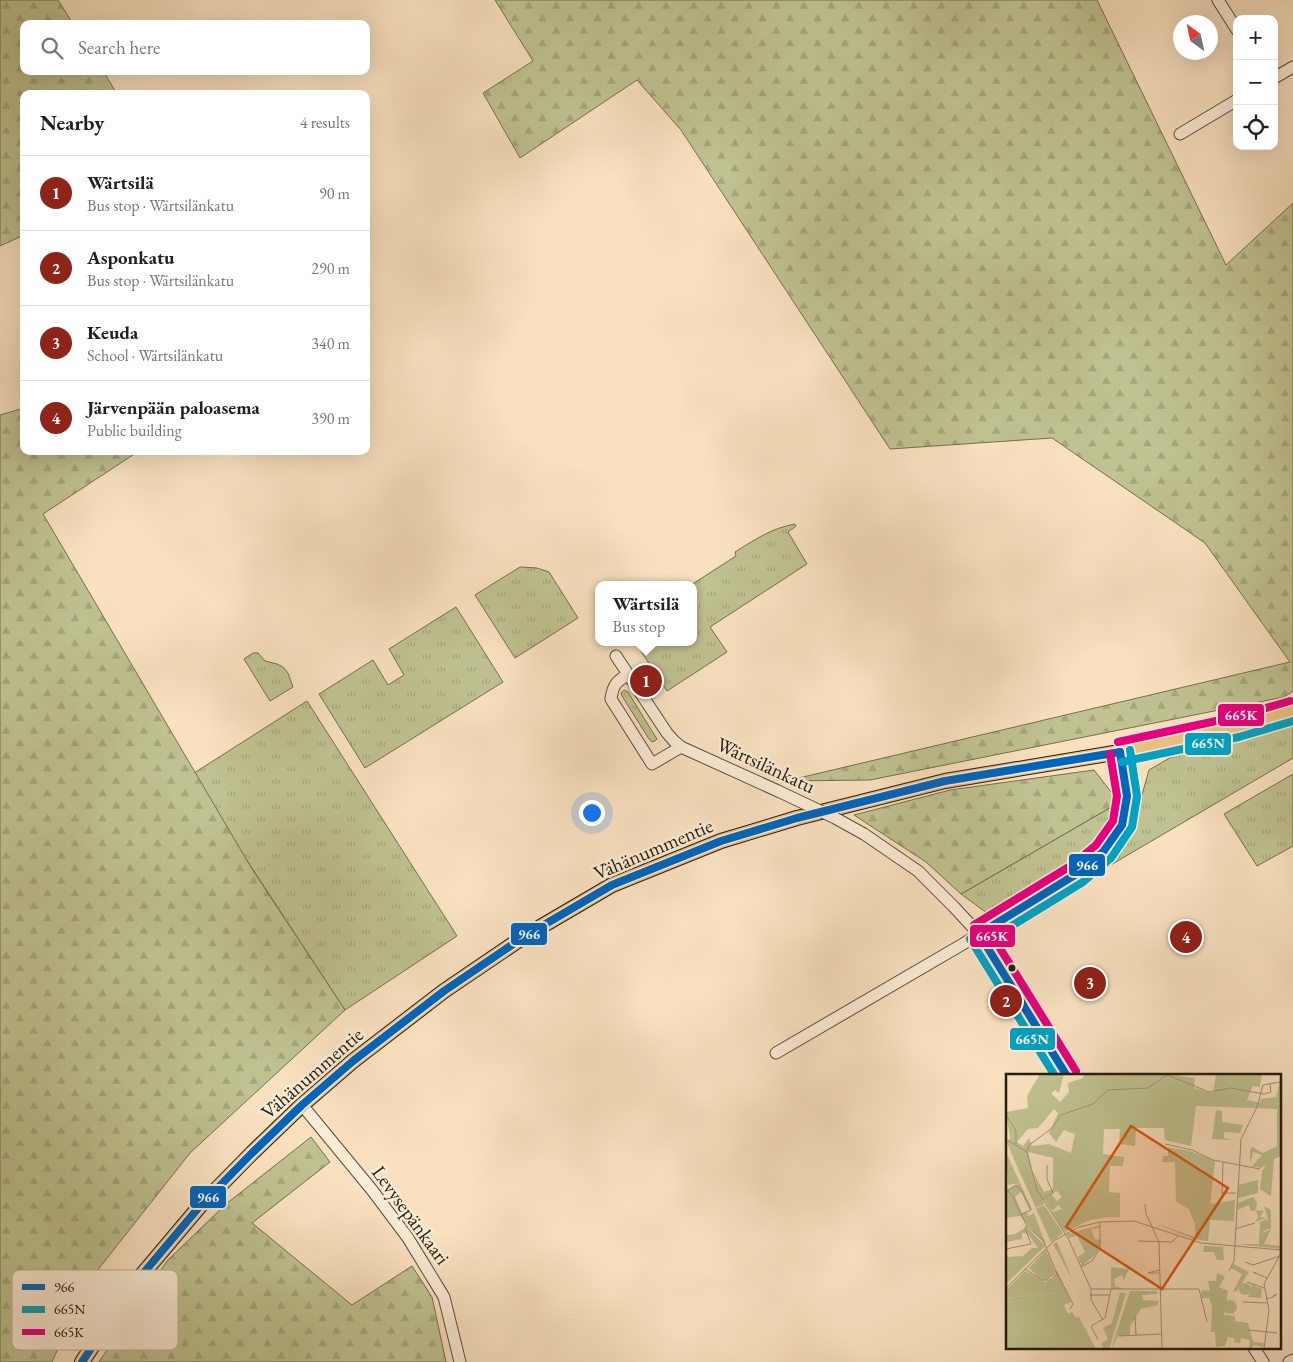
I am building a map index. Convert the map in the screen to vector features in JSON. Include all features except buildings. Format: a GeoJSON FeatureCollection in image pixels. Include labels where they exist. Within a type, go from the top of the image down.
{"type":"FeatureCollection","features":[{"type":"Feature","properties":{"kind":"main road","name":"Vähänummentie"},"geometry":{"type":"LineString","coordinates":[[146,1270],[200,1206],[252,1153],[302,1105],[354,1061],[444,991],[525,936],[612,885],[721,841],[797,818],[945,781],[1120,752],[1237,727],[1293,711]]}},
{"type":"Feature","properties":{"kind":"main road","name":"Vähänummentie"},"geometry":{"type":"LineString","coordinates":[[82,1362],[90,1350]]}},
{"type":"Feature","properties":{"kind":"street"},"geometry":{"type":"LineString","coordinates":[[1218,0],[1233,24]]}},
{"type":"Feature","properties":{"kind":"street"},"geometry":{"type":"LineString","coordinates":[[1278,76],[1293,67]]}},
{"type":"Feature","properties":{"kind":"street"},"geometry":{"type":"LineString","coordinates":[[1180,134],[1233,102]]}},
{"type":"Feature","properties":{"kind":"street","name":"Wärtsilänkatu"},"geometry":{"type":"LineString","coordinates":[[616,656],[667,734],[681,747],[835,818],[864,834],[918,871],[954,906],[979,934],[1066,1074]]}},
{"type":"Feature","properties":{"kind":"street"},"geometry":{"type":"LineString","coordinates":[[627,674],[617,682],[612,691],[611,699],[652,764],[681,747]]}},
{"type":"Feature","properties":{"kind":"street"},"geometry":{"type":"LineString","coordinates":[[776,1053],[979,934],[1078,873],[1103,852],[1122,825],[1127,796],[1120,752]]}},
{"type":"Feature","properties":{"kind":"street","name":"Levysepänkaari"},"geometry":{"type":"LineString","coordinates":[[302,1105],[372,1190],[408,1238],[444,1297],[460,1362]]}},
{"type":"Feature","properties":{"kind":"street"},"geometry":{"type":"LineString","coordinates":[[1255,1350],[1263,1362]]}},
{"type":"Feature","properties":{"kind":"street"},"geometry":{"type":"LineString","coordinates":[[1289,1362],[1293,1360]]}},
{"type":"Feature","properties":{"kind":"green space"},"geometry":{"type":"Polygon","coordinates":[[[0,0],[58,0],[70,20],[20,20],[20,75],[105,75],[115,90],[20,90],[20,237],[0,246],[0,0]]]}},
{"type":"Feature","properties":{"kind":"green space"},"geometry":{"type":"Polygon","coordinates":[[[495,0],[1097,0],[1226,265],[1293,203],[1293,691],[1284,697],[870,780],[786,781],[1290,662],[1205,543],[1052,438],[890,449],[681,130],[637,80],[520,158],[483,93],[533,61],[495,0]]]}},
{"type":"Feature","properties":{"kind":"green space"},"geometry":{"type":"Polygon","coordinates":[[[20,409],[20,455],[133,455],[43,514],[252,869],[345,1010],[190,1153],[98,1270],[12,1270],[12,1350],[57,1350],[52,1362],[0,1362],[0,415],[20,409]]]}},
{"type":"Feature","properties":{"kind":"green space"},"geometry":{"type":"Polygon","coordinates":[[[795,524],[796,526],[788,532],[807,564],[710,627],[727,652],[667,691],[638,646],[697,646],[697,581],[736,556],[735,552],[779,528],[795,524]]]}},
{"type":"Feature","properties":{"kind":"green space"},"geometry":{"type":"Polygon","coordinates":[[[520,567],[537,568],[549,572],[578,618],[515,658],[475,595],[520,567]]]}},
{"type":"Feature","properties":{"kind":"green space"},"geometry":{"type":"Polygon","coordinates":[[[456,607],[503,682],[365,768],[319,694],[373,660],[388,685],[404,675],[389,649],[456,607]]]}},
{"type":"Feature","properties":{"kind":"green space"},"geometry":{"type":"Polygon","coordinates":[[[253,653],[258,653],[265,661],[283,667],[288,673],[293,687],[270,701],[244,659],[253,653]]]}},
{"type":"Feature","properties":{"kind":"green space"},"geometry":{"type":"Polygon","coordinates":[[[624,690],[628,692],[657,739],[655,741],[652,742],[649,739],[622,696],[621,693],[624,690]]]}},
{"type":"Feature","properties":{"kind":"green space"},"geometry":{"type":"Polygon","coordinates":[[[307,701],[457,936],[345,1010],[191,775],[307,701]]]}},
{"type":"Feature","properties":{"kind":"green space"},"geometry":{"type":"Polygon","coordinates":[[[1293,720],[1293,758],[1109,866],[1099,868],[1131,834],[1149,770],[1173,756],[1293,720]]]}},
{"type":"Feature","properties":{"kind":"green space"},"geometry":{"type":"Polygon","coordinates":[[[1094,770],[1112,793],[1113,806],[961,894],[926,862],[854,815],[950,790],[1094,770]]]}},
{"type":"Feature","properties":{"kind":"green space"},"geometry":{"type":"Polygon","coordinates":[[[1293,774],[1293,846],[1257,866],[1224,814],[1293,774]]]}},
{"type":"Feature","properties":{"kind":"green space"},"geometry":{"type":"Polygon","coordinates":[[[1113,806],[1096,846],[1072,866],[987,913],[961,894],[1113,806]]]}},
{"type":"Feature","properties":{"kind":"green space"},"geometry":{"type":"Polygon","coordinates":[[[311,1137],[330,1162],[252,1223],[352,1305],[412,1266],[432,1297],[446,1362],[99,1362],[107,1350],[178,1350],[178,1270],[161,1270],[167,1261],[226,1204],[311,1137]]]}},
{"type":"Feature","properties":{"kind":"transit line","name":"665K"},"geometry":{"type":"LineString","coordinates":[[1118,742],[1235,717],[1290,701]]}},
{"type":"Feature","properties":{"kind":"transit line","name":"665N"},"geometry":{"type":"LineString","coordinates":[[1122,762],[1239,737],[1293,721]]}},
{"type":"Feature","properties":{"kind":"transit line","name":"665N"},"geometry":{"type":"LineString","coordinates":[[984,943],[1083,882],[1111,858],[1132,827],[1137,796],[1130,750]]}},
{"type":"Feature","properties":{"kind":"transit line","name":"966"},"geometry":{"type":"LineString","coordinates":[[979,934],[1078,873],[1103,852],[1122,825],[1127,796],[1120,752]]}},
{"type":"Feature","properties":{"kind":"transit line","name":"966"},"geometry":{"type":"LineString","coordinates":[[146,1270],[200,1206],[252,1153],[302,1105],[353,1061],[444,991],[525,936],[612,885],[721,841],[797,818],[945,781],[1120,752]]}},
{"type":"Feature","properties":{"kind":"transit line","name":"665K"},"geometry":{"type":"LineString","coordinates":[[974,925],[1072,865],[1096,845],[1113,821],[1117,796],[1110,754]]}},
{"type":"Feature","properties":{"kind":"transit line","name":"665K"},"geometry":{"type":"LineString","coordinates":[[988,929],[1076,1071]]}},
{"type":"Feature","properties":{"kind":"transit line","name":"966"},"geometry":{"type":"LineString","coordinates":[[979,934],[1066,1074]]}},
{"type":"Feature","properties":{"kind":"transit line","name":"665N"},"geometry":{"type":"LineString","coordinates":[[970,939],[1054,1074]]}},
{"type":"Feature","properties":{"kind":"transit line","name":"966"},"geometry":{"type":"LineString","coordinates":[[82,1362],[90,1350]]}},
{"type":"Feature","properties":{"kind":"place","name":"Wärtsilä"},"geometry":{"type":"Point","coordinates":[646,681]}},
{"type":"Feature","properties":{"kind":"place","name":"Järvenpään paloasema"},"geometry":{"type":"Point","coordinates":[1186,937]}},
{"type":"Feature","properties":{"kind":"place","name":"Keuda"},"geometry":{"type":"Point","coordinates":[1090,983]}},
{"type":"Feature","properties":{"kind":"place","name":"Asponkatu"},"geometry":{"type":"Point","coordinates":[1006,1001]}}]}
